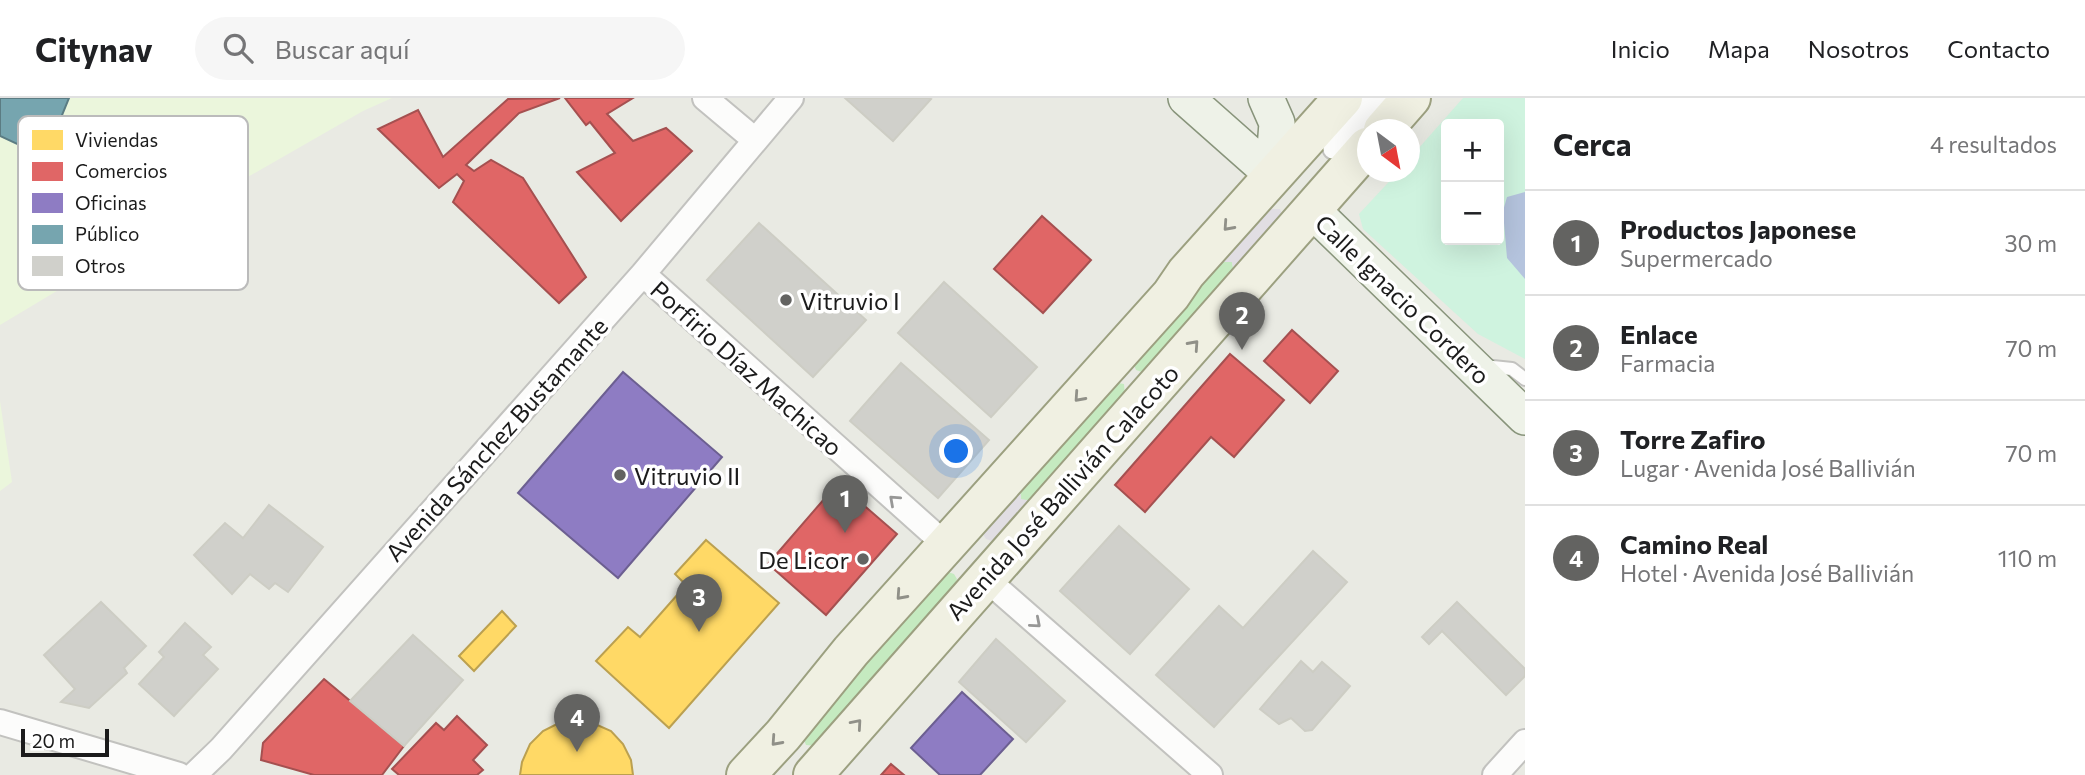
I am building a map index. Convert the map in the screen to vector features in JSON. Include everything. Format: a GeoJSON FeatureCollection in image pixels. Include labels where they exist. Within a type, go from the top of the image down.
{"type":"FeatureCollection","features":[{"type":"Feature","properties":{"kind":"main road"},"geometry":{"type":"LineString","coordinates":[[1186,98],[1222,114],[1273,174],[1312,210]]}},
{"type":"Feature","properties":{"kind":"main road"},"geometry":{"type":"LineString","coordinates":[[1266,98],[1277,122],[1273,174]]}},
{"type":"Feature","properties":{"kind":"main road","name":"Avenida José Ballivián Calacoto"},"geometry":{"type":"LineString","coordinates":[[746,775],[783,735],[851,651],[1171,295],[1186,273],[1343,98]]}},
{"type":"Feature","properties":{"kind":"main road"},"geometry":{"type":"LineString","coordinates":[[1393,119],[1411,98]]}},
{"type":"Feature","properties":{"kind":"main road","name":"Avenida José Ballivián Calacoto"},"geometry":{"type":"LineString","coordinates":[[813,775],[985,578],[1257,275],[1357,158]]}},
{"type":"Feature","properties":{"kind":"main road","name":"Calle Ignacio Cordero"},"geometry":{"type":"LineString","coordinates":[[1312,210],[1525,418]]}},
{"type":"Feature","properties":{"kind":"main road"},"geometry":{"type":"LineString","coordinates":[[946,545],[985,578]]}},
{"type":"Feature","properties":{"kind":"street"},"geometry":{"type":"LineString","coordinates":[[705,98],[755,139]]}},
{"type":"Feature","properties":{"kind":"street","name":"Avenida Sánchez Bustamante"},"geometry":{"type":"LineString","coordinates":[[194,775],[221,749],[643,274],[791,98]]}},
{"type":"Feature","properties":{"kind":"street"},"geometry":{"type":"LineString","coordinates":[[1373,98],[1333,142],[1334,149],[1342,149],[1387,98]]}},
{"type":"Feature","properties":{"kind":"street","name":"Porfirio Díaz Machicao"},"geometry":{"type":"LineString","coordinates":[[643,274],[946,545]]}},
{"type":"Feature","properties":{"kind":"street"},"geometry":{"type":"LineString","coordinates":[[985,578],[1210,775]]}},
{"type":"Feature","properties":{"kind":"street"},"geometry":{"type":"LineString","coordinates":[[0,722],[179,775]]}},
{"type":"Feature","properties":{"kind":"street"},"geometry":{"type":"LineString","coordinates":[[1494,775],[1525,742]]}},
{"type":"Feature","properties":{"kind":"lane"},"geometry":{"type":"LineString","coordinates":[[1468,364],[1512,369],[1525,379]]}},
{"type":"Feature","properties":{"kind":"shaded area"},"geometry":{"type":"Polygon","coordinates":[[[0,98],[392,98],[363,111],[248,177],[248,116],[18,116],[18,290],[58,290],[0,325],[0,98]]]}},
{"type":"Feature","properties":{"kind":"shaded area"},"geometry":{"type":"Polygon","coordinates":[[[1463,98],[1525,98],[1525,359],[1478,334],[1363,229],[1359,214],[1389,182],[1420,182],[1420,147],[1441,123],[1441,245],[1504,245],[1504,119],[1444,119],[1463,98]]]}},
{"type":"Feature","properties":{"kind":"shaded area"},"geometry":{"type":"Polygon","coordinates":[[[1269,209],[1280,209],[1282,214],[1234,273],[1232,262],[1221,262],[1269,209]]]}},
{"type":"Feature","properties":{"kind":"shaded area"},"geometry":{"type":"Polygon","coordinates":[[[0,401],[12,482],[0,491],[0,401]]]}},
{"type":"Feature","properties":{"kind":"shaded area"},"geometry":{"type":"Polygon","coordinates":[[[1020,489],[1021,499],[1032,501],[998,539],[986,539],[983,534],[985,528],[1020,489]]]}},
{"type":"Feature","properties":{"kind":"green space"},"geometry":{"type":"Polygon","coordinates":[[[1221,262],[1232,262],[1234,273],[1148,370],[1136,370],[1136,359],[1221,262]]]}},
{"type":"Feature","properties":{"kind":"green space"},"geometry":{"type":"Polygon","coordinates":[[[1118,383],[1124,384],[1125,396],[1032,501],[1021,500],[1020,489],[1118,383]]]}},
{"type":"Feature","properties":{"kind":"green space"},"geometry":{"type":"Polygon","coordinates":[[[948,572],[954,574],[957,579],[955,585],[818,746],[806,745],[805,734],[948,572]]]}},
{"type":"Feature","properties":{"kind":"water"},"geometry":{"type":"Polygon","coordinates":[[[1525,192],[1525,279],[1507,258],[1504,208],[1507,197],[1525,192]]]}},
{"type":"Feature","properties":{"kind":"building: Viviendas"},"geometry":{"type":"Polygon","coordinates":[[[706,540],[779,603],[669,728],[596,661],[628,627],[640,637],[686,585],[675,574],[706,540]]]}},
{"type":"Feature","properties":{"kind":"building: Viviendas"},"geometry":{"type":"Polygon","coordinates":[[[502,611],[516,626],[474,671],[459,656],[502,611]]]}},
{"type":"Feature","properties":{"kind":"building: Viviendas"},"geometry":{"type":"Polygon","coordinates":[[[577,721],[595,724],[611,731],[623,744],[631,760],[633,775],[520,775],[530,744],[543,731],[559,723],[577,721]]]}},
{"type":"Feature","properties":{"kind":"building: Comercios"},"geometry":{"type":"Polygon","coordinates":[[[560,98],[519,113],[466,165],[474,171],[491,160],[523,178],[586,277],[559,303],[453,202],[464,181],[457,174],[439,188],[378,129],[418,110],[443,157],[508,99],[560,98]]]}},
{"type":"Feature","properties":{"kind":"building: Comercios"},"geometry":{"type":"Polygon","coordinates":[[[565,98],[633,98],[607,114],[633,141],[666,128],[692,151],[621,221],[577,172],[615,153],[590,122],[586,125],[565,98]]]}},
{"type":"Feature","properties":{"kind":"building: Comercios"},"geometry":{"type":"Polygon","coordinates":[[[1042,216],[1091,260],[1043,313],[994,269],[1042,216]]]}},
{"type":"Feature","properties":{"kind":"building: Comercios"},"geometry":{"type":"Polygon","coordinates":[[[1292,330],[1338,371],[1310,403],[1264,361],[1292,330]]]}},
{"type":"Feature","properties":{"kind":"building: Comercios"},"geometry":{"type":"Polygon","coordinates":[[[1230,354],[1284,400],[1234,457],[1211,437],[1145,512],[1115,485],[1230,354]]]}},
{"type":"Feature","properties":{"kind":"building: Comercios"},"geometry":{"type":"Polygon","coordinates":[[[838,483],[897,534],[826,615],[768,564],[838,483]]]}},
{"type":"Feature","properties":{"kind":"building: Comercios"},"geometry":{"type":"Polygon","coordinates":[[[324,679],[404,746],[382,775],[314,775],[261,760],[263,743],[324,679]]]}},
{"type":"Feature","properties":{"kind":"building: Comercios"},"geometry":{"type":"Polygon","coordinates":[[[457,716],[487,745],[473,760],[483,770],[477,775],[399,775],[392,769],[436,723],[444,730],[457,716]]]}},
{"type":"Feature","properties":{"kind":"building: Comercios"},"geometry":{"type":"Polygon","coordinates":[[[891,764],[904,775],[881,775],[891,764]]]}},
{"type":"Feature","properties":{"kind":"building: Oficinas","name":"Vitruvio II"},"geometry":{"type":"Polygon","coordinates":[[[623,372],[722,457],[618,578],[518,493],[623,372]]]}},
{"type":"Feature","properties":{"kind":"building: Oficinas"},"geometry":{"type":"Polygon","coordinates":[[[962,692],[1013,739],[980,775],[940,775],[911,748],[962,692]]]}},
{"type":"Feature","properties":{"kind":"building: Público"},"geometry":{"type":"Polygon","coordinates":[[[0,98],[69,98],[62,116],[18,116],[18,144],[0,136],[0,98]]]}},
{"type":"Feature","properties":{"kind":"building: Otros"},"geometry":{"type":"Polygon","coordinates":[[[845,98],[929,98],[931,99],[893,141],[845,98]]]}},
{"type":"Feature","properties":{"kind":"building: Otros","name":"Vitruvio I"},"geometry":{"type":"Polygon","coordinates":[[[759,223],[866,320],[813,377],[707,280],[759,223]]]}},
{"type":"Feature","properties":{"kind":"building: Otros"},"geometry":{"type":"Polygon","coordinates":[[[944,282],[1037,367],[991,417],[898,333],[944,282]]]}},
{"type":"Feature","properties":{"kind":"building: Otros"},"geometry":{"type":"Polygon","coordinates":[[[901,363],[989,440],[938,498],[850,421],[901,363]]]}},
{"type":"Feature","properties":{"kind":"building: Otros"},"geometry":{"type":"Polygon","coordinates":[[[269,505],[323,547],[288,592],[275,583],[269,589],[250,574],[232,594],[194,555],[225,523],[243,538],[269,505]]]}},
{"type":"Feature","properties":{"kind":"building: Otros"},"geometry":{"type":"Polygon","coordinates":[[[1119,526],[1189,589],[1130,654],[1060,591],[1119,526]]]}},
{"type":"Feature","properties":{"kind":"building: Otros"},"geometry":{"type":"Polygon","coordinates":[[[1313,551],[1347,582],[1214,727],[1156,675],[1219,606],[1243,628],[1313,551]]]}},
{"type":"Feature","properties":{"kind":"building: Otros"},"geometry":{"type":"Polygon","coordinates":[[[101,602],[146,646],[124,668],[127,673],[89,708],[61,702],[75,689],[44,655],[101,602]]]}},
{"type":"Feature","properties":{"kind":"building: Otros"},"geometry":{"type":"Polygon","coordinates":[[[1457,602],[1525,669],[1525,676],[1506,695],[1442,631],[1429,644],[1422,637],[1457,602]]]}},
{"type":"Feature","properties":{"kind":"building: Otros"},"geometry":{"type":"Polygon","coordinates":[[[185,623],[211,647],[203,655],[218,669],[174,716],[139,684],[164,657],[159,652],[185,623]]]}},
{"type":"Feature","properties":{"kind":"building: Otros"},"geometry":{"type":"Polygon","coordinates":[[[413,635],[463,680],[404,746],[350,701],[413,635]]]}},
{"type":"Feature","properties":{"kind":"building: Otros"},"geometry":{"type":"Polygon","coordinates":[[[996,639],[1065,701],[1026,742],[959,682],[996,639]]]}},
{"type":"Feature","properties":{"kind":"building: Otros"},"geometry":{"type":"Polygon","coordinates":[[[1301,661],[1313,672],[1322,662],[1350,686],[1312,730],[1305,731],[1291,718],[1279,724],[1260,709],[1301,661]]]}},
{"type":"Feature","properties":{"kind":"place","name":"Vitruvio I"},"geometry":{"type":"Point","coordinates":[786,300]}},
{"type":"Feature","properties":{"kind":"place","name":"Enlace"},"geometry":{"type":"Point","coordinates":[1242,350]}},
{"type":"Feature","properties":{"kind":"place","name":"Vitruvio II"},"geometry":{"type":"Point","coordinates":[620,475]}},
{"type":"Feature","properties":{"kind":"place","name":"Productos Japonese"},"geometry":{"type":"Point","coordinates":[845,533]}},
{"type":"Feature","properties":{"kind":"place","name":"De Licor"},"geometry":{"type":"Point","coordinates":[863,559]}},
{"type":"Feature","properties":{"kind":"place","name":"Torre Zafiro"},"geometry":{"type":"Point","coordinates":[699,632]}},
{"type":"Feature","properties":{"kind":"place","name":"Camino Real"},"geometry":{"type":"Point","coordinates":[577,752]}}]}
